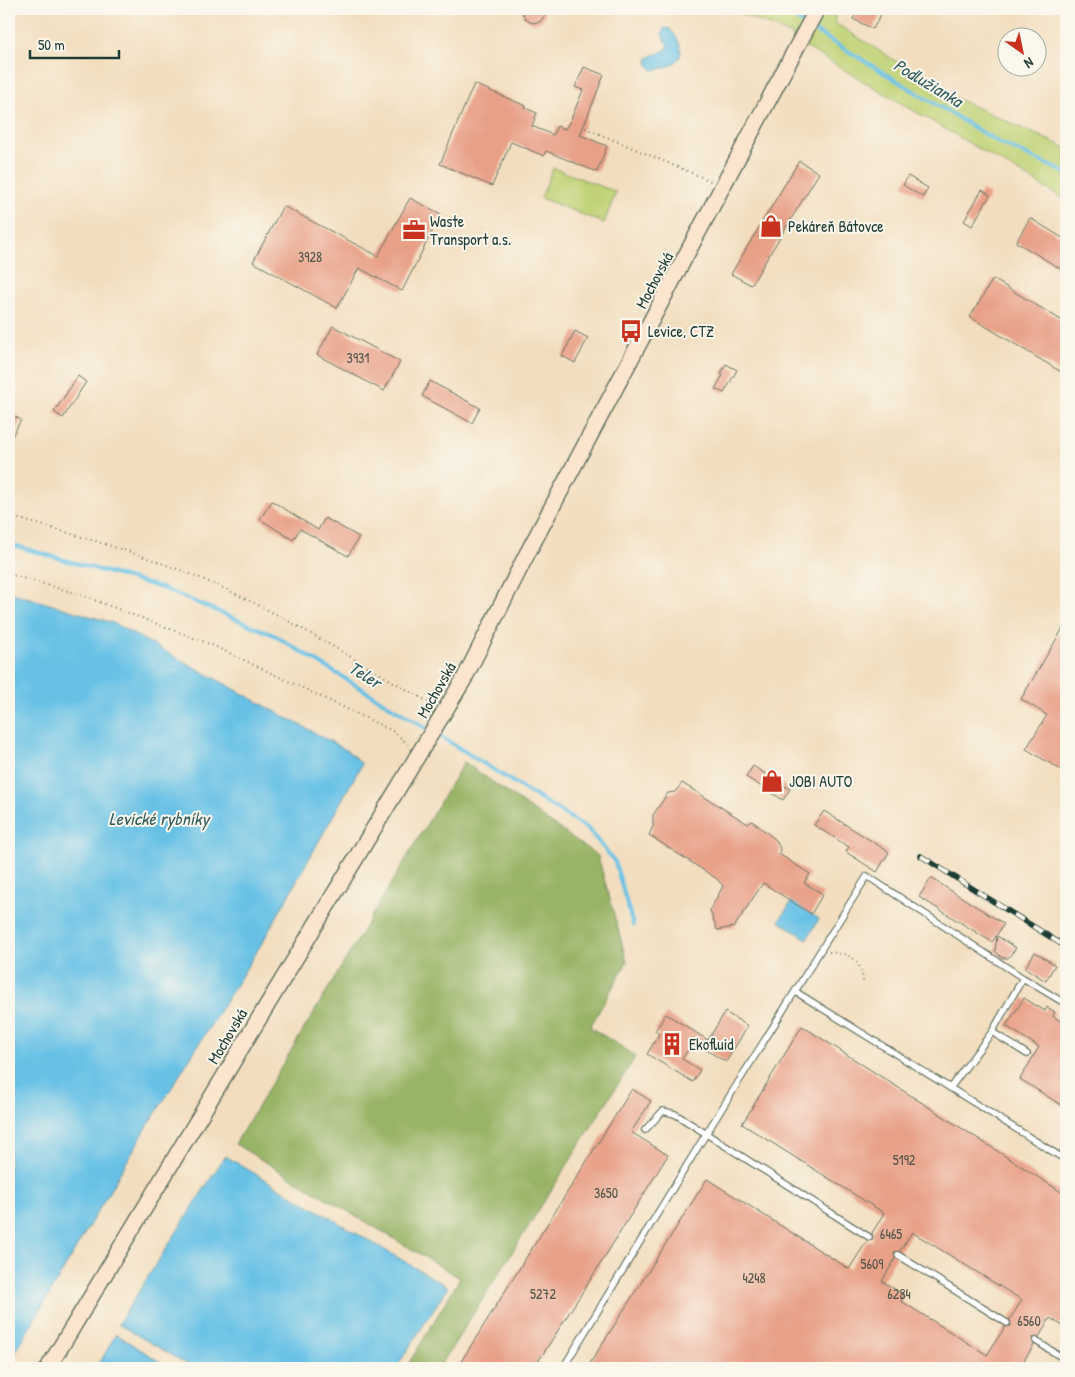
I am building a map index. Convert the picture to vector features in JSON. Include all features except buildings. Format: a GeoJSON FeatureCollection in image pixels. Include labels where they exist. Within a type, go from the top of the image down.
{"type":"FeatureCollection","features":[{"type":"Feature","properties":{"kind":"street","name":"Mochovská"},"geometry":{"type":"LineString","coordinates":[[48,1368],[442,716],[817,9]]}},
{"type":"Feature","properties":{"kind":"lane"},"geometry":{"type":"LineString","coordinates":[[563,1368],[867,876],[1061,1001]]}},
{"type":"Feature","properties":{"kind":"lane"},"geometry":{"type":"LineString","coordinates":[[950,1088],[992,1032],[1023,978]]}},
{"type":"Feature","properties":{"kind":"lane"},"geometry":{"type":"LineString","coordinates":[[796,992],[1066,1160]]}},
{"type":"Feature","properties":{"kind":"lane"},"geometry":{"type":"LineString","coordinates":[[992,1032],[1027,1054]]}},
{"type":"Feature","properties":{"kind":"lane"},"geometry":{"type":"LineString","coordinates":[[645,1130],[663,1111],[675,1114],[870,1237]]}},
{"type":"Feature","properties":{"kind":"lane"},"geometry":{"type":"LineString","coordinates":[[898,1255],[1007,1323]]}},
{"type":"Feature","properties":{"kind":"lane"},"geometry":{"type":"LineString","coordinates":[[1036,1341],[1066,1360]]}},
{"type":"Feature","properties":{"kind":"path"},"geometry":{"type":"LineString","coordinates":[[585,128],[722,186]]}},
{"type":"Feature","properties":{"kind":"path"},"geometry":{"type":"LineString","coordinates":[[9,516],[108,544],[238,595],[296,625],[442,716]]}},
{"type":"Feature","properties":{"kind":"path"},"geometry":{"type":"LineString","coordinates":[[9,574],[78,594],[210,644],[391,730],[423,748]]}},
{"type":"Feature","properties":{"kind":"path"},"geometry":{"type":"LineString","coordinates":[[822,951],[852,957],[861,967],[863,982]]}},
{"type":"Feature","properties":{"kind":"green space"},"geometry":{"type":"Polygon","coordinates":[[[729,9],[820,9],[835,16],[835,23],[953,97],[1066,148],[1066,200],[792,39],[793,35],[729,9]]]}},
{"type":"Feature","properties":{"kind":"green space"},"geometry":{"type":"Polygon","coordinates":[[[553,168],[616,192],[604,223],[541,198],[553,168]]]}},
{"type":"Feature","properties":{"kind":"green space"},"geometry":{"type":"Polygon","coordinates":[[[464,762],[598,856],[627,962],[590,1027],[636,1056],[439,1368],[406,1368],[460,1278],[235,1144],[464,762]]]}},
{"type":"Feature","properties":{"kind":"water"},"geometry":{"type":"Polygon","coordinates":[[[664,28],[670,29],[676,37],[681,51],[676,62],[670,66],[653,70],[648,65],[648,58],[667,49],[668,45],[662,35],[664,28]]]}},
{"type":"Feature","properties":{"kind":"water","name":"Levické rybníky"},"geometry":{"type":"Polygon","coordinates":[[[9,592],[113,623],[348,751],[362,764],[262,943],[144,1132],[9,1363],[9,592]]]}},
{"type":"Feature","properties":{"kind":"water"},"geometry":{"type":"Polygon","coordinates":[[[792,901],[819,919],[807,939],[779,921],[792,901]]]}},
{"type":"Feature","properties":{"kind":"water"},"geometry":{"type":"Polygon","coordinates":[[[225,1156],[448,1287],[396,1368],[194,1368],[118,1324],[225,1156]]]}},
{"type":"Feature","properties":{"kind":"water"},"geometry":{"type":"Polygon","coordinates":[[[116,1334],[170,1368],[97,1368],[116,1334]]]}},
{"type":"Feature","properties":{"kind":"waterway","name":"Podlužianka"},"geometry":{"type":"LineString","coordinates":[[780,9],[804,24]]}},
{"type":"Feature","properties":{"kind":"waterway","name":"Podlužianka"},"geometry":{"type":"LineString","coordinates":[[810,28],[998,142],[1066,173]]}},
{"type":"Feature","properties":{"kind":"waterway","name":"Teler"},"geometry":{"type":"LineString","coordinates":[[9,544],[162,588],[274,635],[429,730]]}},
{"type":"Feature","properties":{"kind":"waterway","name":"Teler"},"geometry":{"type":"LineString","coordinates":[[435,733],[588,829],[615,862],[633,925]]}},
{"type":"Feature","properties":{"kind":"railway"},"geometry":{"type":"LineString","coordinates":[[921,856],[1066,947]]}},
{"type":"Feature","properties":{"kind":"place","name":"Pekáreň Bátovce"},"geometry":{"type":"Point","coordinates":[771,226]}},
{"type":"Feature","properties":{"kind":"place","name":"Waste Transport a.s."},"geometry":{"type":"Point","coordinates":[414,230]}},
{"type":"Feature","properties":{"kind":"place","name":"Levice, CTZ"},"geometry":{"type":"Point","coordinates":[631,331]}},
{"type":"Feature","properties":{"kind":"place","name":"JOBI AUTO"},"geometry":{"type":"Point","coordinates":[772,781]}},
{"type":"Feature","properties":{"kind":"place","name":"Ekofluid"},"geometry":{"type":"Point","coordinates":[672,1044]}}]}
